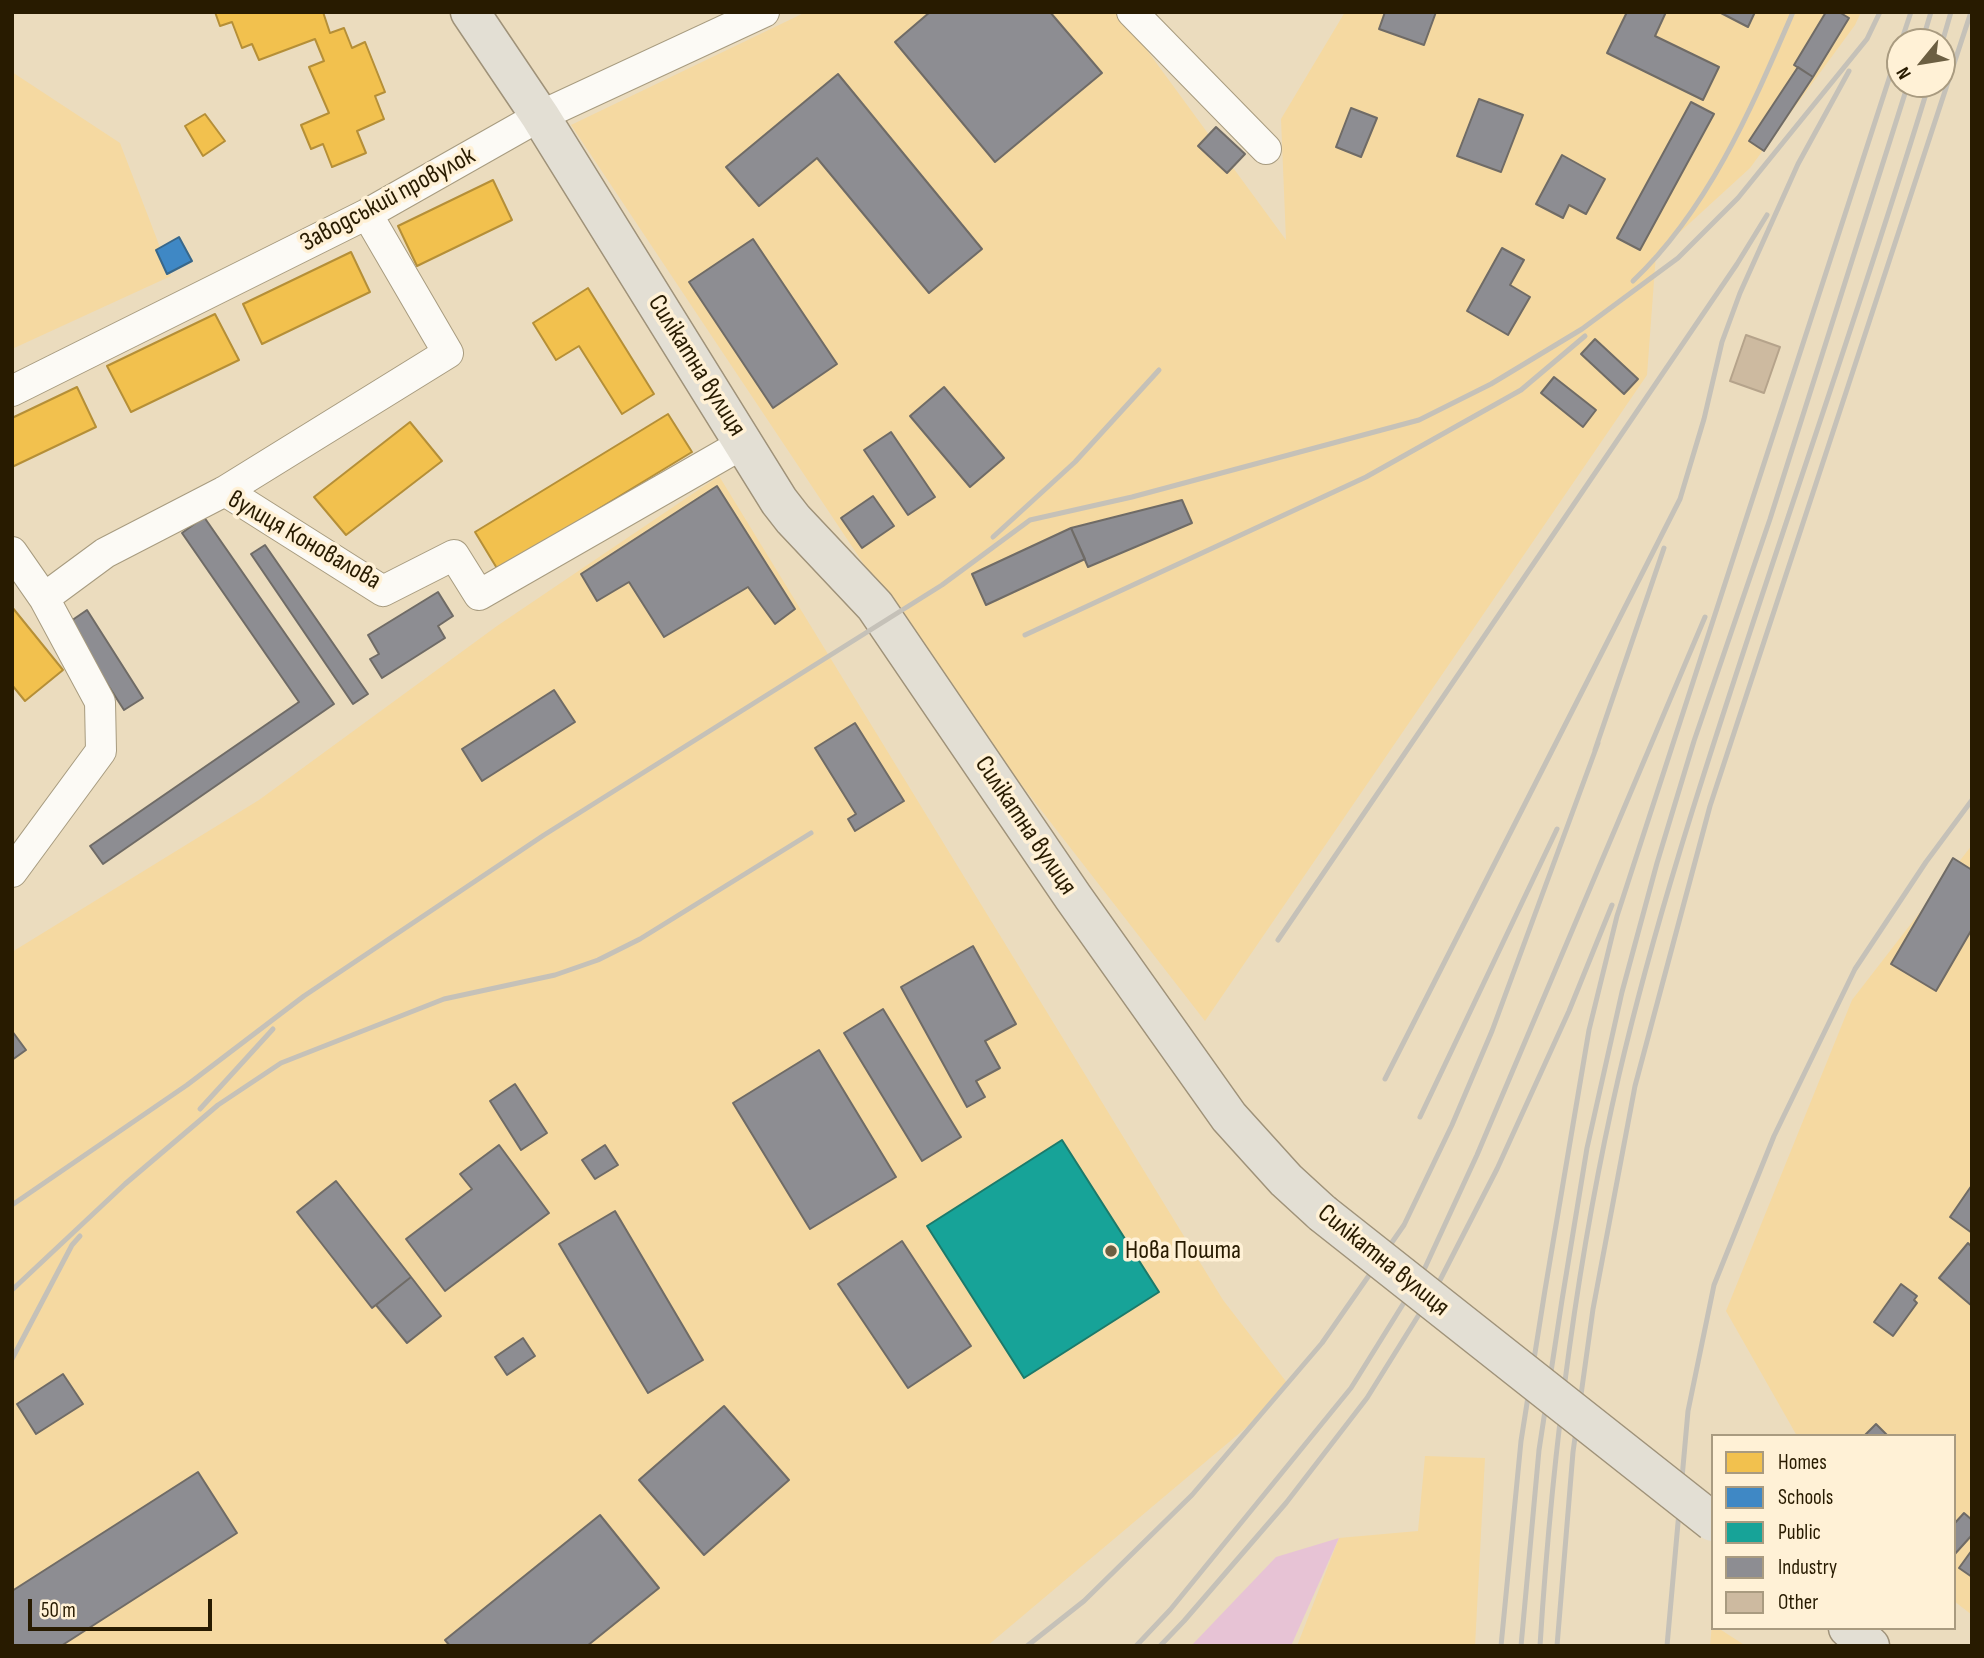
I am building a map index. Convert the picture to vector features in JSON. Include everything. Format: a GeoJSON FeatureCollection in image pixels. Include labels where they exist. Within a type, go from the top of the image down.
{"type":"FeatureCollection","features":[{"type":"Feature","properties":{"kind":"main road","name":"Силікатна вулиця"},"geometry":{"type":"LineString","coordinates":[[470,12],[540,116],[779,501],[877,609],[1198,1076],[1259,1152],[1322,1213],[1711,1520]]}},
{"type":"Feature","properties":{"kind":"main road"},"geometry":{"type":"LineString","coordinates":[[1850,1630],[1870,1646]]}},
{"type":"Feature","properties":{"kind":"street","name":"Заводський провулок"},"geometry":{"type":"LineString","coordinates":[[12,391],[368,215],[540,116],[764,12]]}},
{"type":"Feature","properties":{"kind":"street"},"geometry":{"type":"LineString","coordinates":[[1132,12],[1266,149]]}},
{"type":"Feature","properties":{"kind":"street"},"geometry":{"type":"LineString","coordinates":[[225,491],[448,353],[368,215]]}},
{"type":"Feature","properties":{"kind":"street","name":"вулиця Коновалова"},"geometry":{"type":"LineString","coordinates":[[44,598],[105,553],[225,491],[383,591],[454,555],[480,595],[744,443]]}},
{"type":"Feature","properties":{"kind":"street"},"geometry":{"type":"LineString","coordinates":[[12,552],[44,598],[100,702],[102,751],[12,872]]}},
{"type":"Feature","properties":{"kind":"shaded area"},"geometry":{"type":"Polygon","coordinates":[[[806,12],[1119,12],[1286,240],[1281,119],[1345,12],[1861,12],[1855,25],[1750,168],[1656,254],[1647,375],[1205,1021],[947,689],[571,125],[806,12]]]}},
{"type":"Feature","properties":{"kind":"shaded area"},"geometry":{"type":"Polygon","coordinates":[[[12,72],[120,143],[171,276],[12,349],[12,72]]]}},
{"type":"Feature","properties":{"kind":"shaded area"},"geometry":{"type":"Polygon","coordinates":[[[719,476],[1223,1300],[1288,1384],[1254,1421],[987,1646],[12,1646],[12,952],[259,800],[497,626],[719,476]]]}},
{"type":"Feature","properties":{"kind":"shaded area"},"geometry":{"type":"Polygon","coordinates":[[[1972,845],[1972,1615],[1956,1603],[1956,1434],[1796,1434],[1726,1311],[1852,1000],[1972,845]]]}},
{"type":"Feature","properties":{"kind":"shaded area"},"geometry":{"type":"Polygon","coordinates":[[[1425,1456],[1485,1458],[1475,1646],[1297,1646],[1339,1538],[1418,1531],[1425,1456]]]}},
{"type":"Feature","properties":{"kind":"shaded area"},"geometry":{"type":"Polygon","coordinates":[[[1339,1538],[1291,1646],[1191,1646],[1276,1557],[1339,1538]]]}},
{"type":"Feature","properties":{"kind":"shaded area"},"geometry":{"type":"Polygon","coordinates":[[[1711,1630],[1721,1630],[1746,1646],[1710,1646],[1711,1630]]]}},
{"type":"Feature","properties":{"kind":"building: Homes"},"geometry":{"type":"Polygon","coordinates":[[[215,12],[323,12],[330,33],[344,28],[352,48],[365,42],[385,92],[375,96],[384,119],[357,131],[366,153],[332,167],[323,144],[311,149],[301,125],[329,113],[309,67],[324,61],[315,39],[259,60],[252,44],[242,48],[232,22],[220,26],[215,12]]]}},
{"type":"Feature","properties":{"kind":"building: Homes"},"geometry":{"type":"Polygon","coordinates":[[[205,114],[225,141],[203,156],[185,126],[205,114]]]}},
{"type":"Feature","properties":{"kind":"building: Homes"},"geometry":{"type":"Polygon","coordinates":[[[493,180],[512,220],[417,266],[398,226],[493,180]]]}},
{"type":"Feature","properties":{"kind":"building: Homes"},"geometry":{"type":"Polygon","coordinates":[[[351,252],[370,292],[262,344],[243,304],[351,252]]]}},
{"type":"Feature","properties":{"kind":"building: Homes"},"geometry":{"type":"Polygon","coordinates":[[[588,288],[654,394],[622,414],[579,346],[556,360],[533,323],[588,288]]]}},
{"type":"Feature","properties":{"kind":"building: Homes"},"geometry":{"type":"Polygon","coordinates":[[[215,314],[239,360],[131,412],[107,366],[215,314]]]}},
{"type":"Feature","properties":{"kind":"building: Homes"},"geometry":{"type":"Polygon","coordinates":[[[77,387],[96,427],[12,467],[12,418],[77,387]]]}},
{"type":"Feature","properties":{"kind":"building: Homes"},"geometry":{"type":"Polygon","coordinates":[[[668,414],[692,452],[498,570],[475,532],[668,414]]]}},
{"type":"Feature","properties":{"kind":"building: Homes"},"geometry":{"type":"Polygon","coordinates":[[[410,422],[442,461],[346,535],[314,497],[410,422]]]}},
{"type":"Feature","properties":{"kind":"building: Homes"},"geometry":{"type":"Polygon","coordinates":[[[12,607],[63,670],[25,701],[12,685],[12,607]]]}},
{"type":"Feature","properties":{"kind":"building: Schools"},"geometry":{"type":"Polygon","coordinates":[[[179,237],[192,261],[167,274],[156,250],[179,237]]]}},
{"type":"Feature","properties":{"kind":"building: Public"},"geometry":{"type":"Polygon","coordinates":[[[1062,1140],[1159,1292],[1024,1378],[927,1226],[1062,1140]]]}},
{"type":"Feature","properties":{"kind":"building: Industry"},"geometry":{"type":"Polygon","coordinates":[[[930,12],[1050,12],[1102,73],[995,162],[895,42],[930,12]]]}},
{"type":"Feature","properties":{"kind":"building: Industry"},"geometry":{"type":"Polygon","coordinates":[[[1385,12],[1436,12],[1424,45],[1379,29],[1385,12]]]}},
{"type":"Feature","properties":{"kind":"building: Industry"},"geometry":{"type":"Polygon","coordinates":[[[1627,12],[1666,12],[1655,36],[1719,67],[1703,100],[1607,53],[1627,12]]]}},
{"type":"Feature","properties":{"kind":"building: Industry"},"geometry":{"type":"Polygon","coordinates":[[[1719,12],[1755,12],[1748,27],[1719,12]]]}},
{"type":"Feature","properties":{"kind":"building: Industry"},"geometry":{"type":"Polygon","coordinates":[[[1826,12],[1839,12],[1849,18],[1813,77],[1794,65],[1826,12]]]}},
{"type":"Feature","properties":{"kind":"building: Industry"},"geometry":{"type":"Polygon","coordinates":[[[1798,67],[1813,77],[1764,151],[1749,141],[1798,67]]]}},
{"type":"Feature","properties":{"kind":"building: Industry"},"geometry":{"type":"Polygon","coordinates":[[[838,74],[982,249],[929,293],[817,158],[759,206],[726,167],[838,74]]]}},
{"type":"Feature","properties":{"kind":"building: Industry"},"geometry":{"type":"Polygon","coordinates":[[[1479,99],[1523,115],[1501,172],[1457,156],[1479,99]]]}},
{"type":"Feature","properties":{"kind":"building: Industry"},"geometry":{"type":"Polygon","coordinates":[[[1691,102],[1714,114],[1640,250],[1617,238],[1691,102]]]}},
{"type":"Feature","properties":{"kind":"building: Industry"},"geometry":{"type":"Polygon","coordinates":[[[1351,108],[1377,118],[1361,157],[1336,147],[1351,108]]]}},
{"type":"Feature","properties":{"kind":"building: Industry"},"geometry":{"type":"Polygon","coordinates":[[[1216,127],[1245,154],[1227,173],[1198,146],[1216,127]]]}},
{"type":"Feature","properties":{"kind":"building: Industry"},"geometry":{"type":"Polygon","coordinates":[[[1562,155],[1605,179],[1586,214],[1569,205],[1563,218],[1536,204],[1562,155]]]}},
{"type":"Feature","properties":{"kind":"building: Industry"},"geometry":{"type":"Polygon","coordinates":[[[753,239],[837,364],[773,408],[689,282],[753,239]]]}},
{"type":"Feature","properties":{"kind":"building: Industry"},"geometry":{"type":"Polygon","coordinates":[[[1502,248],[1524,260],[1510,285],[1530,297],[1508,335],[1467,311],[1502,248]]]}},
{"type":"Feature","properties":{"kind":"building: Industry"},"geometry":{"type":"Polygon","coordinates":[[[1595,339],[1638,379],[1624,394],[1581,354],[1595,339]]]}},
{"type":"Feature","properties":{"kind":"building: Industry"},"geometry":{"type":"Polygon","coordinates":[[[1554,377],[1596,410],[1583,427],[1541,393],[1554,377]]]}},
{"type":"Feature","properties":{"kind":"building: Industry"},"geometry":{"type":"Polygon","coordinates":[[[944,387],[1004,458],[970,487],[910,416],[944,387]]]}},
{"type":"Feature","properties":{"kind":"building: Industry"},"geometry":{"type":"Polygon","coordinates":[[[891,432],[935,497],[908,515],[864,450],[891,432]]]}},
{"type":"Feature","properties":{"kind":"building: Industry"},"geometry":{"type":"Polygon","coordinates":[[[717,486],[795,609],[775,624],[748,587],[664,637],[629,582],[597,601],[581,574],[717,486]]]}},
{"type":"Feature","properties":{"kind":"building: Industry"},"geometry":{"type":"Polygon","coordinates":[[[873,496],[894,526],[862,548],[841,518],[873,496]]]}},
{"type":"Feature","properties":{"kind":"building: Industry"},"geometry":{"type":"Polygon","coordinates":[[[1182,500],[1192,523],[1088,567],[1071,528],[1182,500]]]}},
{"type":"Feature","properties":{"kind":"building: Industry"},"geometry":{"type":"Polygon","coordinates":[[[204,517],[334,704],[103,864],[90,846],[299,702],[182,533],[204,517]]]}},
{"type":"Feature","properties":{"kind":"building: Industry"},"geometry":{"type":"Polygon","coordinates":[[[1071,528],[1085,559],[986,605],[972,574],[1071,528]]]}},
{"type":"Feature","properties":{"kind":"building: Industry"},"geometry":{"type":"Polygon","coordinates":[[[265,545],[368,694],[353,704],[251,554],[265,545]]]}},
{"type":"Feature","properties":{"kind":"building: Industry"},"geometry":{"type":"Polygon","coordinates":[[[438,592],[453,616],[438,626],[445,638],[382,678],[370,659],[379,654],[368,635],[438,592]]]}},
{"type":"Feature","properties":{"kind":"building: Industry"},"geometry":{"type":"Polygon","coordinates":[[[87,610],[143,698],[124,710],[68,623],[87,610]]]}},
{"type":"Feature","properties":{"kind":"building: Industry"},"geometry":{"type":"Polygon","coordinates":[[[554,690],[575,722],[482,781],[462,749],[554,690]]]}},
{"type":"Feature","properties":{"kind":"building: Industry"},"geometry":{"type":"Polygon","coordinates":[[[855,723],[904,801],[855,831],[848,819],[856,814],[815,748],[855,723]]]}},
{"type":"Feature","properties":{"kind":"building: Industry"},"geometry":{"type":"Polygon","coordinates":[[[1953,858],[1972,870],[1972,929],[1936,991],[1891,964],[1953,858]]]}},
{"type":"Feature","properties":{"kind":"building: Industry"},"geometry":{"type":"Polygon","coordinates":[[[973,946],[1016,1024],[985,1041],[1000,1068],[976,1081],[985,1097],[967,1107],[901,987],[973,946]]]}},
{"type":"Feature","properties":{"kind":"building: Industry"},"geometry":{"type":"Polygon","coordinates":[[[883,1009],[961,1137],[922,1161],[844,1033],[883,1009]]]}},
{"type":"Feature","properties":{"kind":"building: Industry"},"geometry":{"type":"Polygon","coordinates":[[[12,1031],[26,1050],[12,1060],[12,1031]]]}},
{"type":"Feature","properties":{"kind":"building: Industry"},"geometry":{"type":"Polygon","coordinates":[[[819,1050],[896,1177],[810,1229],[733,1103],[819,1050]]]}},
{"type":"Feature","properties":{"kind":"building: Industry"},"geometry":{"type":"Polygon","coordinates":[[[515,1084],[547,1133],[521,1150],[490,1101],[515,1084]]]}},
{"type":"Feature","properties":{"kind":"building: Industry"},"geometry":{"type":"Polygon","coordinates":[[[499,1145],[549,1213],[445,1291],[406,1239],[472,1189],[460,1174],[499,1145]]]}},
{"type":"Feature","properties":{"kind":"building: Industry"},"geometry":{"type":"Polygon","coordinates":[[[605,1145],[618,1165],[595,1179],[582,1160],[605,1145]]]}},
{"type":"Feature","properties":{"kind":"building: Industry"},"geometry":{"type":"Polygon","coordinates":[[[336,1181],[411,1277],[372,1308],[297,1212],[336,1181]]]}},
{"type":"Feature","properties":{"kind":"building: Industry"},"geometry":{"type":"Polygon","coordinates":[[[1972,1185],[1972,1233],[1950,1217],[1972,1185]]]}},
{"type":"Feature","properties":{"kind":"building: Industry"},"geometry":{"type":"Polygon","coordinates":[[[615,1211],[703,1360],[648,1393],[559,1244],[615,1211]]]}},
{"type":"Feature","properties":{"kind":"building: Industry"},"geometry":{"type":"Polygon","coordinates":[[[902,1241],[971,1346],[908,1388],[838,1284],[902,1241]]]}},
{"type":"Feature","properties":{"kind":"building: Industry"},"geometry":{"type":"Polygon","coordinates":[[[1968,1243],[1972,1247],[1972,1306],[1939,1278],[1968,1243]]]}},
{"type":"Feature","properties":{"kind":"building: Industry"},"geometry":{"type":"Polygon","coordinates":[[[411,1277],[441,1316],[407,1343],[376,1305],[411,1277]]]}},
{"type":"Feature","properties":{"kind":"building: Industry"},"geometry":{"type":"Polygon","coordinates":[[[1901,1284],[1917,1296],[1914,1300],[1917,1303],[1893,1336],[1874,1322],[1901,1284]]]}},
{"type":"Feature","properties":{"kind":"building: Industry"},"geometry":{"type":"Polygon","coordinates":[[[523,1338],[535,1356],[507,1375],[495,1357],[523,1338]]]}},
{"type":"Feature","properties":{"kind":"building: Industry"},"geometry":{"type":"Polygon","coordinates":[[[63,1374],[83,1404],[36,1434],[17,1404],[63,1374]]]}},
{"type":"Feature","properties":{"kind":"building: Industry"},"geometry":{"type":"Polygon","coordinates":[[[724,1406],[789,1480],[704,1555],[639,1480],[724,1406]]]}},
{"type":"Feature","properties":{"kind":"building: Industry"},"geometry":{"type":"Polygon","coordinates":[[[1876,1424],[1886,1434],[1866,1434],[1876,1424]]]}},
{"type":"Feature","properties":{"kind":"building: Industry"},"geometry":{"type":"Polygon","coordinates":[[[198,1472],[237,1533],[61,1646],[12,1646],[12,1591],[198,1472]]]}},
{"type":"Feature","properties":{"kind":"building: Industry"},"geometry":{"type":"Polygon","coordinates":[[[1964,1513],[1972,1520],[1972,1535],[1956,1553],[1956,1522],[1964,1513]]]}},
{"type":"Feature","properties":{"kind":"building: Industry"},"geometry":{"type":"Polygon","coordinates":[[[600,1515],[659,1588],[587,1646],[450,1646],[445,1640],[600,1515]]]}},
{"type":"Feature","properties":{"kind":"building: Industry"},"geometry":{"type":"Polygon","coordinates":[[[1972,1550],[1972,1577],[1959,1568],[1972,1550]]]}},
{"type":"Feature","properties":{"kind":"building: Other"},"geometry":{"type":"Polygon","coordinates":[[[1746,335],[1780,347],[1764,393],[1730,381],[1746,335]]]}},
{"type":"Feature","properties":{"kind":"railway"},"geometry":{"type":"LineString","coordinates":[[1633,281],[1660,253],[1706,189],[1744,120],[1793,12]]}},
{"type":"Feature","properties":{"kind":"railway"},"geometry":{"type":"LineString","coordinates":[[12,1205],[187,1085],[304,996],[544,835],[942,585],[1030,520],[1132,497],[1419,420],[1491,384],[1582,329],[1678,258],[1738,198],[1867,39],[1880,12]]}},
{"type":"Feature","properties":{"kind":"railway"},"geometry":{"type":"LineString","coordinates":[[1906,28],[1911,12]]}},
{"type":"Feature","properties":{"kind":"railway"},"geometry":{"type":"LineString","coordinates":[[1926,28],[1931,12]]}},
{"type":"Feature","properties":{"kind":"railway"},"geometry":{"type":"LineString","coordinates":[[1946,28],[1951,12]]}},
{"type":"Feature","properties":{"kind":"railway"},"geometry":{"type":"LineString","coordinates":[[1557,1646],[1573,1452],[1593,1309],[1635,1086],[1710,806],[1971,12]]}},
{"type":"Feature","properties":{"kind":"railway"},"geometry":{"type":"LineString","coordinates":[[1385,1079],[1680,499],[1704,419],[1722,342],[1740,293],[1798,164],[1849,71]]}},
{"type":"Feature","properties":{"kind":"railway"},"geometry":{"type":"LineString","coordinates":[[1501,1646],[1521,1441],[1589,1030],[1617,916],[1886,88]]}},
{"type":"Feature","properties":{"kind":"railway"},"geometry":{"type":"LineString","coordinates":[[1521,1646],[1539,1450],[1562,1300],[1587,1148],[1622,992],[1694,741],[1770,519],[1904,98]]}},
{"type":"Feature","properties":{"kind":"railway"},"geometry":{"type":"LineString","coordinates":[[1540,1646],[1551,1502],[1568,1359],[1590,1216],[1619,1075],[1663,907],[1697,797],[1925,98]]}},
{"type":"Feature","properties":{"kind":"railway"},"geometry":{"type":"LineString","coordinates":[[1278,940],[1737,264],[1767,215]]}},
{"type":"Feature","properties":{"kind":"railway"},"geometry":{"type":"LineString","coordinates":[[1025,635],[1366,477],[1521,390],[1585,336]]}},
{"type":"Feature","properties":{"kind":"railway"},"geometry":{"type":"LineString","coordinates":[[993,537],[1075,462],[1159,370]]}},
{"type":"Feature","properties":{"kind":"railway"},"geometry":{"type":"LineString","coordinates":[[1595,750],[1664,548]]}},
{"type":"Feature","properties":{"kind":"railway"},"geometry":{"type":"LineString","coordinates":[[1136,1646],[1170,1610],[1351,1388],[1423,1272],[1477,1155],[1705,617]]}},
{"type":"Feature","properties":{"kind":"railway"},"geometry":{"type":"LineString","coordinates":[[1027,1646],[1084,1601],[1192,1495],[1322,1343],[1404,1225],[1452,1125],[1492,1031],[1598,743]]}},
{"type":"Feature","properties":{"kind":"railway"},"geometry":{"type":"LineString","coordinates":[[1667,1646],[1688,1411],[1714,1285],[1774,1136],[1855,969],[1926,862],[1972,800]]}},
{"type":"Feature","properties":{"kind":"railway"},"geometry":{"type":"LineString","coordinates":[[1420,1117],[1557,829]]}},
{"type":"Feature","properties":{"kind":"railway"},"geometry":{"type":"LineString","coordinates":[[12,1290],[125,1184],[218,1105],[281,1063],[444,999],[555,975],[598,960],[640,939],[811,833]]}},
{"type":"Feature","properties":{"kind":"railway"},"geometry":{"type":"LineString","coordinates":[[1160,1646],[1286,1503],[1367,1398],[1438,1284],[1497,1169],[1569,1011],[1612,905]]}},
{"type":"Feature","properties":{"kind":"railway"},"geometry":{"type":"LineString","coordinates":[[200,1109],[273,1029]]}},
{"type":"Feature","properties":{"kind":"railway"},"geometry":{"type":"LineString","coordinates":[[12,1359],[72,1245],[80,1236]]}},
{"type":"Feature","properties":{"kind":"place","name":"Нова Пошта"},"geometry":{"type":"Point","coordinates":[1111,1251]}}]}
